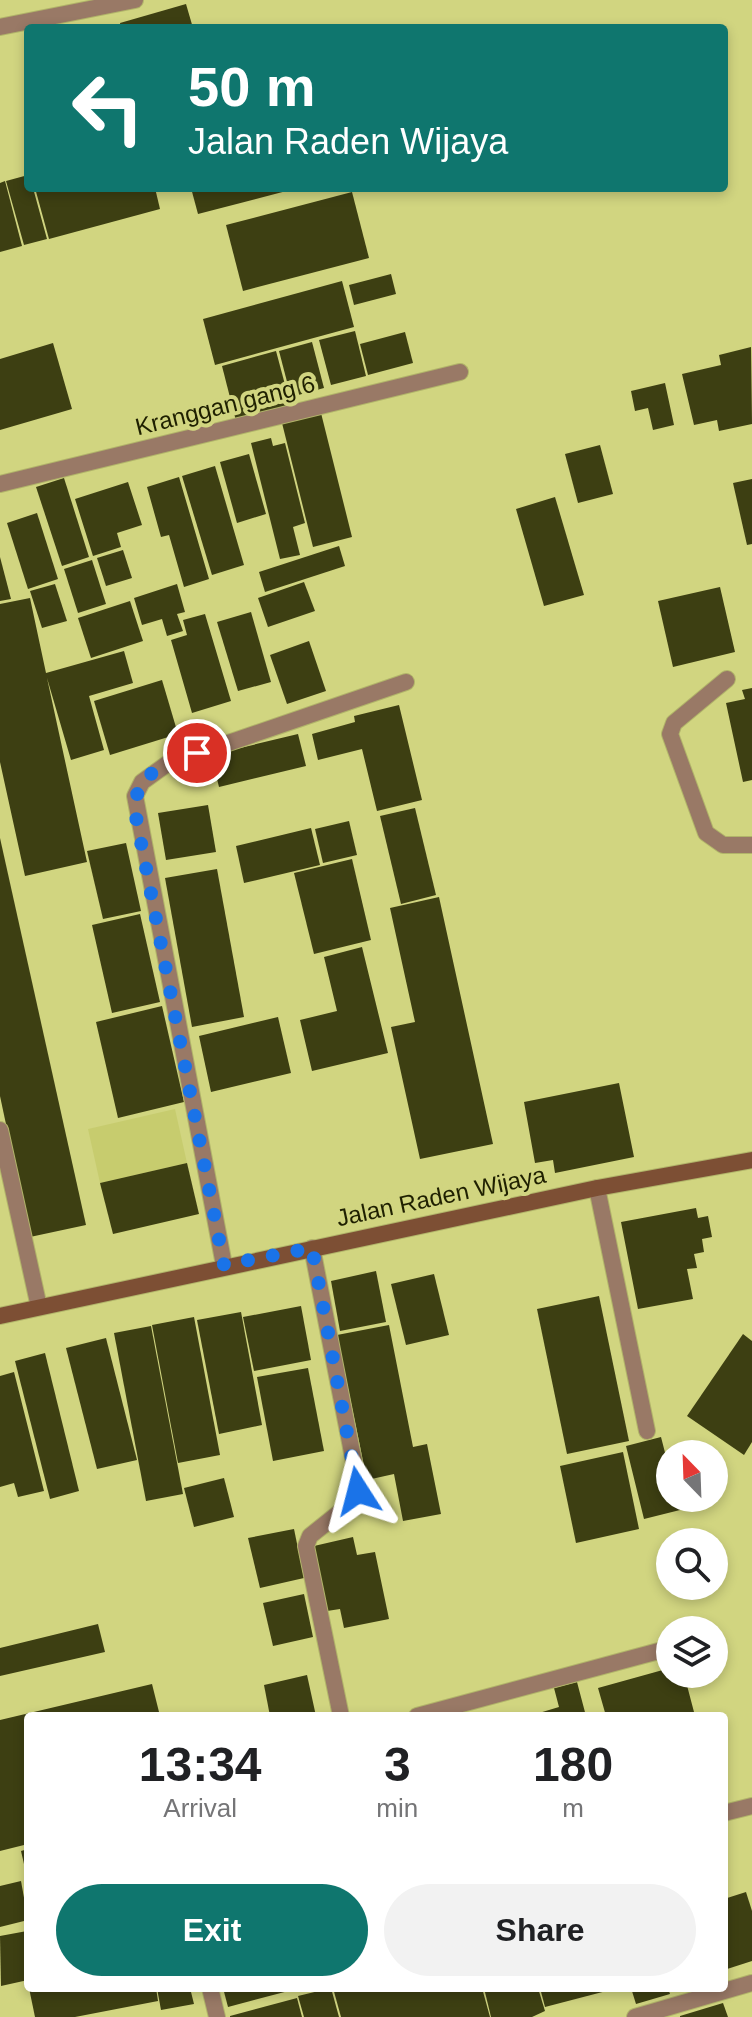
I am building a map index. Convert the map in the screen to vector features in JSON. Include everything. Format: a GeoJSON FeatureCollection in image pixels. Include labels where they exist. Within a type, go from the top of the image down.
{"type":"FeatureCollection","features":[{"type":"Feature","properties":{"kind":"main road","name":"Jalan Raden Wijaya"},"geometry":{"type":"LineString","coordinates":[[0,1316],[224,1265],[597,1188],[752,1160]]}},
{"type":"Feature","properties":{"kind":"street"},"geometry":{"type":"LineString","coordinates":[[0,27],[135,0]]}},
{"type":"Feature","properties":{"kind":"street","name":"Kranggan gang 6"},"geometry":{"type":"LineString","coordinates":[[0,484],[460,372]]}},
{"type":"Feature","properties":{"kind":"street"},"geometry":{"type":"LineString","coordinates":[[727,679],[674,723],[670,734],[706,833],[723,845],[752,845]]}},
{"type":"Feature","properties":{"kind":"street"},"geometry":{"type":"LineString","coordinates":[[224,1265],[135,796],[142,782],[167,764],[406,682]]}},
{"type":"Feature","properties":{"kind":"street"},"geometry":{"type":"LineString","coordinates":[[0,1130],[39,1307]]}},
{"type":"Feature","properties":{"kind":"street"},"geometry":{"type":"LineString","coordinates":[[597,1188],[647,1431]]}},
{"type":"Feature","properties":{"kind":"street"},"geometry":{"type":"LineString","coordinates":[[312,1248],[358,1483],[355,1500],[310,1536],[306,1546],[340,1712]]}},
{"type":"Feature","properties":{"kind":"street"},"geometry":{"type":"LineString","coordinates":[[432,1712],[656,1652]]}},
{"type":"Feature","properties":{"kind":"street"},"geometry":{"type":"LineString","coordinates":[[728,1812],[752,1806]]}},
{"type":"Feature","properties":{"kind":"street"},"geometry":{"type":"LineString","coordinates":[[728,1990],[752,1983]]}},
{"type":"Feature","properties":{"kind":"street"},"geometry":{"type":"LineString","coordinates":[[211,1992],[217,2017]]}},
{"type":"Feature","properties":{"kind":"street"},"geometry":{"type":"LineString","coordinates":[[635,2017],[721,1992]]}},
{"type":"Feature","properties":{"kind":"shaded area"},"geometry":{"type":"Polygon","coordinates":[[[175,1109],[187,1163],[100,1183],[88,1129],[175,1109]]]}},
{"type":"Feature","properties":{"kind":"building"},"geometry":{"type":"Polygon","coordinates":[[[186,4],[192,24],[120,24],[186,4]]]}},
{"type":"Feature","properties":{"kind":"building"},"geometry":{"type":"Polygon","coordinates":[[[24,176],[24,192],[34,192],[47,239],[24,245],[6,181],[24,176]]]}},
{"type":"Feature","properties":{"kind":"building"},"geometry":{"type":"Polygon","coordinates":[[[5,181],[22,246],[0,252],[0,183],[5,181]]]}},
{"type":"Feature","properties":{"kind":"building"},"geometry":{"type":"Polygon","coordinates":[[[36,192],[156,192],[160,209],[49,239],[36,192]]]}},
{"type":"Feature","properties":{"kind":"building"},"geometry":{"type":"Polygon","coordinates":[[[192,192],[282,192],[198,214],[192,192]]]}},
{"type":"Feature","properties":{"kind":"building"},"geometry":{"type":"Polygon","coordinates":[[[352,192],[369,258],[243,291],[226,225],[352,192]]]}},
{"type":"Feature","properties":{"kind":"building"},"geometry":{"type":"Polygon","coordinates":[[[391,274],[396,294],[354,305],[349,285],[391,274]]]}},
{"type":"Feature","properties":{"kind":"building"},"geometry":{"type":"Polygon","coordinates":[[[342,281],[354,327],[215,365],[203,319],[342,281]]]}},
{"type":"Feature","properties":{"kind":"building"},"geometry":{"type":"Polygon","coordinates":[[[355,331],[366,376],[331,385],[319,340],[355,331]]]}},
{"type":"Feature","properties":{"kind":"building"},"geometry":{"type":"Polygon","coordinates":[[[405,332],[413,363],[368,375],[360,344],[405,332]]]}},
{"type":"Feature","properties":{"kind":"building"},"geometry":{"type":"Polygon","coordinates":[[[312,342],[324,388],[291,397],[279,351],[312,342]]]}},
{"type":"Feature","properties":{"kind":"building"},"geometry":{"type":"Polygon","coordinates":[[[53,343],[72,409],[0,430],[0,359],[53,343]]]}},
{"type":"Feature","properties":{"kind":"building"},"geometry":{"type":"Polygon","coordinates":[[[751,347],[752,424],[719,431],[717,420],[694,425],[682,374],[721,365],[719,355],[751,347]]]}},
{"type":"Feature","properties":{"kind":"building"},"geometry":{"type":"Polygon","coordinates":[[[276,351],[291,407],[236,421],[222,366],[276,351]]]}},
{"type":"Feature","properties":{"kind":"building"},"geometry":{"type":"Polygon","coordinates":[[[665,383],[674,425],[653,430],[648,408],[635,411],[631,391],[665,383]]]}},
{"type":"Feature","properties":{"kind":"building"},"geometry":{"type":"Polygon","coordinates":[[[321,413],[352,537],[313,547],[282,423],[321,413]]]}},
{"type":"Feature","properties":{"kind":"building"},"geometry":{"type":"Polygon","coordinates":[[[271,438],[273,446],[285,443],[305,523],[293,527],[300,555],[280,559],[251,443],[271,438]]]}},
{"type":"Feature","properties":{"kind":"building"},"geometry":{"type":"Polygon","coordinates":[[[600,445],[613,494],[578,503],[565,454],[600,445]]]}},
{"type":"Feature","properties":{"kind":"building"},"geometry":{"type":"Polygon","coordinates":[[[249,454],[266,514],[237,523],[220,462],[249,454]]]}},
{"type":"Feature","properties":{"kind":"building"},"geometry":{"type":"Polygon","coordinates":[[[215,466],[244,565],[212,575],[182,476],[215,466]]]}},
{"type":"Feature","properties":{"kind":"building"},"geometry":{"type":"Polygon","coordinates":[[[179,477],[209,579],[184,587],[169,535],[161,537],[147,487],[179,477]]]}},
{"type":"Feature","properties":{"kind":"building"},"geometry":{"type":"Polygon","coordinates":[[[64,478],[89,557],[62,566],[36,487],[64,478]]]}},
{"type":"Feature","properties":{"kind":"building"},"geometry":{"type":"Polygon","coordinates":[[[752,479],[752,544],[747,545],[733,483],[752,479]]]}},
{"type":"Feature","properties":{"kind":"building"},"geometry":{"type":"Polygon","coordinates":[[[128,482],[142,525],[117,533],[121,547],[93,556],[75,499],[128,482]]]}},
{"type":"Feature","properties":{"kind":"building"},"geometry":{"type":"Polygon","coordinates":[[[555,497],[584,595],[544,606],[516,509],[555,497]]]}},
{"type":"Feature","properties":{"kind":"building"},"geometry":{"type":"Polygon","coordinates":[[[37,513],[58,579],[28,589],[7,523],[37,513]]]}},
{"type":"Feature","properties":{"kind":"building"},"geometry":{"type":"Polygon","coordinates":[[[339,546],[345,566],[265,592],[259,572],[339,546]]]}},
{"type":"Feature","properties":{"kind":"building"},"geometry":{"type":"Polygon","coordinates":[[[123,550],[132,578],[106,586],[97,558],[123,550]]]}},
{"type":"Feature","properties":{"kind":"building"},"geometry":{"type":"Polygon","coordinates":[[[0,557],[11,599],[0,601],[0,557]]]}},
{"type":"Feature","properties":{"kind":"building"},"geometry":{"type":"Polygon","coordinates":[[[92,560],[106,604],[78,613],[64,569],[92,560]]]}},
{"type":"Feature","properties":{"kind":"building"},"geometry":{"type":"Polygon","coordinates":[[[304,582],[315,611],[268,627],[258,598],[304,582]]]}},
{"type":"Feature","properties":{"kind":"building"},"geometry":{"type":"Polygon","coordinates":[[[55,584],[67,621],[42,628],[30,591],[55,584]]]}},
{"type":"Feature","properties":{"kind":"building"},"geometry":{"type":"Polygon","coordinates":[[[177,584],[185,612],[177,614],[183,631],[167,636],[162,619],[142,625],[134,598],[177,584]]]}},
{"type":"Feature","properties":{"kind":"building"},"geometry":{"type":"Polygon","coordinates":[[[720,587],[735,652],[673,667],[658,601],[720,587]]]}},
{"type":"Feature","properties":{"kind":"building"},"geometry":{"type":"Polygon","coordinates":[[[30,598],[46,673],[124,651],[133,683],[89,696],[104,750],[71,760],[47,678],[87,862],[25,876],[0,762],[0,604],[30,598]]]}},
{"type":"Feature","properties":{"kind":"building"},"geometry":{"type":"Polygon","coordinates":[[[130,601],[143,641],[91,658],[78,618],[130,601]]]}},
{"type":"Feature","properties":{"kind":"building"},"geometry":{"type":"Polygon","coordinates":[[[251,612],[271,682],[238,691],[217,622],[251,612]]]}},
{"type":"Feature","properties":{"kind":"building"},"geometry":{"type":"Polygon","coordinates":[[[205,614],[231,701],[192,713],[171,640],[187,635],[183,620],[205,614]]]}},
{"type":"Feature","properties":{"kind":"building"},"geometry":{"type":"Polygon","coordinates":[[[309,641],[326,691],[287,704],[270,655],[309,641]]]}},
{"type":"Feature","properties":{"kind":"building"},"geometry":{"type":"Polygon","coordinates":[[[162,680],[178,734],[110,755],[94,701],[162,680]]]}},
{"type":"Feature","properties":{"kind":"building"},"geometry":{"type":"Polygon","coordinates":[[[752,688],[752,780],[743,782],[726,703],[745,699],[742,690],[752,688]]]}},
{"type":"Feature","properties":{"kind":"building"},"geometry":{"type":"Polygon","coordinates":[[[399,705],[422,800],[377,811],[362,749],[318,760],[312,734],[355,722],[354,716],[399,705]]]}},
{"type":"Feature","properties":{"kind":"building"},"geometry":{"type":"Polygon","coordinates":[[[298,734],[306,766],[219,787],[211,755],[298,734]]]}},
{"type":"Feature","properties":{"kind":"building"},"geometry":{"type":"Polygon","coordinates":[[[208,805],[216,852],[166,860],[158,813],[208,805]]]}},
{"type":"Feature","properties":{"kind":"building"},"geometry":{"type":"Polygon","coordinates":[[[415,808],[436,895],[401,904],[380,816],[415,808]]]}},
{"type":"Feature","properties":{"kind":"building"},"geometry":{"type":"Polygon","coordinates":[[[349,821],[357,855],[323,863],[315,829],[349,821]]]}},
{"type":"Feature","properties":{"kind":"building"},"geometry":{"type":"Polygon","coordinates":[[[311,828],[320,865],[244,883],[236,846],[311,828]]]}},
{"type":"Feature","properties":{"kind":"building"},"geometry":{"type":"Polygon","coordinates":[[[0,838],[86,1225],[30,1237],[0,1096],[0,838]]]}},
{"type":"Feature","properties":{"kind":"building"},"geometry":{"type":"Polygon","coordinates":[[[126,843],[141,911],[103,919],[87,851],[126,843]]]}},
{"type":"Feature","properties":{"kind":"building"},"geometry":{"type":"Polygon","coordinates":[[[352,859],[371,940],[314,954],[294,873],[352,859]]]}},
{"type":"Feature","properties":{"kind":"building"},"geometry":{"type":"Polygon","coordinates":[[[217,869],[244,1017],[192,1027],[165,878],[217,869]]]}},
{"type":"Feature","properties":{"kind":"building"},"geometry":{"type":"Polygon","coordinates":[[[439,897],[493,1144],[420,1159],[391,1027],[415,1022],[390,908],[439,897]]]}},
{"type":"Feature","properties":{"kind":"building"},"geometry":{"type":"Polygon","coordinates":[[[140,914],[160,1002],[112,1013],[92,925],[140,914]]]}},
{"type":"Feature","properties":{"kind":"building"},"geometry":{"type":"Polygon","coordinates":[[[362,947],[388,1053],[312,1071],[300,1020],[337,1011],[324,957],[362,947]]]}},
{"type":"Feature","properties":{"kind":"building"},"geometry":{"type":"Polygon","coordinates":[[[162,1006],[184,1102],[118,1118],[96,1022],[162,1006]]]}},
{"type":"Feature","properties":{"kind":"building"},"geometry":{"type":"Polygon","coordinates":[[[278,1017],[291,1073],[211,1092],[199,1036],[278,1017]]]}},
{"type":"Feature","properties":{"kind":"building"},"geometry":{"type":"Polygon","coordinates":[[[619,1083],[634,1157],[555,1173],[553,1160],[535,1163],[524,1102],[619,1083]]]}},
{"type":"Feature","properties":{"kind":"building"},"geometry":{"type":"Polygon","coordinates":[[[187,1163],[199,1214],[113,1234],[100,1183],[187,1163]]]}},
{"type":"Feature","properties":{"kind":"building"},"geometry":{"type":"Polygon","coordinates":[[[696,1208],[698,1218],[708,1216],[712,1237],[702,1239],[704,1252],[694,1254],[697,1268],[687,1269],[693,1299],[638,1309],[621,1222],[696,1208]]]}},
{"type":"Feature","properties":{"kind":"building"},"geometry":{"type":"Polygon","coordinates":[[[376,1271],[386,1322],[340,1331],[331,1281],[376,1271]]]}},
{"type":"Feature","properties":{"kind":"building"},"geometry":{"type":"Polygon","coordinates":[[[434,1274],[449,1335],[406,1345],[391,1284],[434,1274]]]}},
{"type":"Feature","properties":{"kind":"building"},"geometry":{"type":"Polygon","coordinates":[[[599,1296],[629,1441],[567,1454],[537,1309],[599,1296]]]}},
{"type":"Feature","properties":{"kind":"building"},"geometry":{"type":"Polygon","coordinates":[[[301,1306],[311,1360],[254,1371],[243,1317],[301,1306]]]}},
{"type":"Feature","properties":{"kind":"building"},"geometry":{"type":"Polygon","coordinates":[[[241,1312],[262,1425],[219,1434],[197,1320],[241,1312]]]}},
{"type":"Feature","properties":{"kind":"building"},"geometry":{"type":"Polygon","coordinates":[[[194,1317],[220,1455],[178,1463],[152,1325],[194,1317]]]}},
{"type":"Feature","properties":{"kind":"building"},"geometry":{"type":"Polygon","coordinates":[[[389,1325],[413,1447],[427,1444],[441,1514],[403,1521],[394,1474],[367,1480],[337,1335],[389,1325]]]}},
{"type":"Feature","properties":{"kind":"building"},"geometry":{"type":"Polygon","coordinates":[[[151,1326],[183,1494],[146,1501],[114,1333],[151,1326]]]}},
{"type":"Feature","properties":{"kind":"building"},"geometry":{"type":"Polygon","coordinates":[[[743,1334],[752,1341],[752,1442],[744,1455],[728,1444],[728,1440],[722,1440],[687,1416],[743,1334]]]}},
{"type":"Feature","properties":{"kind":"building"},"geometry":{"type":"Polygon","coordinates":[[[106,1338],[137,1460],[97,1469],[66,1348],[106,1338]]]}},
{"type":"Feature","properties":{"kind":"building"},"geometry":{"type":"Polygon","coordinates":[[[45,1353],[79,1491],[50,1499],[15,1361],[45,1353]]]}},
{"type":"Feature","properties":{"kind":"building"},"geometry":{"type":"Polygon","coordinates":[[[308,1368],[324,1451],[273,1461],[257,1377],[308,1368]]]}},
{"type":"Feature","properties":{"kind":"building"},"geometry":{"type":"Polygon","coordinates":[[[14,1372],[44,1491],[18,1497],[14,1483],[0,1487],[0,1376],[14,1372]]]}},
{"type":"Feature","properties":{"kind":"building"},"geometry":{"type":"Polygon","coordinates":[[[661,1437],[662,1440],[656,1440],[656,1512],[672,1512],[644,1519],[626,1446],[661,1437]]]}},
{"type":"Feature","properties":{"kind":"building"},"geometry":{"type":"Polygon","coordinates":[[[623,1452],[639,1529],[576,1543],[560,1466],[623,1452]]]}},
{"type":"Feature","properties":{"kind":"building"},"geometry":{"type":"Polygon","coordinates":[[[224,1478],[234,1517],[194,1527],[184,1488],[224,1478]]]}},
{"type":"Feature","properties":{"kind":"building"},"geometry":{"type":"Polygon","coordinates":[[[294,1529],[304,1578],[260,1588],[248,1538],[294,1529]]]}},
{"type":"Feature","properties":{"kind":"building"},"geometry":{"type":"Polygon","coordinates":[[[353,1537],[357,1555],[375,1552],[389,1619],[344,1628],[340,1609],[327,1611],[314,1546],[353,1537]]]}},
{"type":"Feature","properties":{"kind":"building"},"geometry":{"type":"Polygon","coordinates":[[[304,1594],[313,1637],[273,1646],[263,1603],[304,1594]]]}},
{"type":"Feature","properties":{"kind":"building"},"geometry":{"type":"Polygon","coordinates":[[[98,1624],[105,1652],[0,1676],[0,1648],[98,1624]]]}},
{"type":"Feature","properties":{"kind":"building"},"geometry":{"type":"Polygon","coordinates":[[[656,1672],[656,1688],[688,1688],[694,1712],[605,1712],[598,1688],[656,1672]]]}},
{"type":"Feature","properties":{"kind":"building"},"geometry":{"type":"Polygon","coordinates":[[[307,1675],[315,1712],[269,1712],[264,1685],[307,1675]]]}},
{"type":"Feature","properties":{"kind":"building"},"geometry":{"type":"Polygon","coordinates":[[[577,1682],[585,1712],[542,1712],[559,1707],[554,1688],[577,1682]]]}},
{"type":"Feature","properties":{"kind":"building"},"geometry":{"type":"Polygon","coordinates":[[[152,1684],[159,1712],[34,1712],[152,1684]]]}},
{"type":"Feature","properties":{"kind":"building"},"geometry":{"type":"Polygon","coordinates":[[[24,1714],[24,1845],[0,1851],[0,1720],[24,1714]]]}},
{"type":"Feature","properties":{"kind":"building"},"geometry":{"type":"Polygon","coordinates":[[[21,1881],[24,1921],[0,1927],[0,1886],[21,1881]]]}},
{"type":"Feature","properties":{"kind":"building"},"geometry":{"type":"Polygon","coordinates":[[[746,1892],[752,1911],[752,1961],[728,1969],[728,1898],[746,1892]]]}},
{"type":"Feature","properties":{"kind":"building"},"geometry":{"type":"Polygon","coordinates":[[[24,1932],[24,1981],[1,1986],[0,1936],[24,1932]]]}},
{"type":"Feature","properties":{"kind":"building"},"geometry":{"type":"Polygon","coordinates":[[[30,1992],[157,1992],[158,2001],[75,2017],[35,2017],[30,1992]]]}},
{"type":"Feature","properties":{"kind":"building"},"geometry":{"type":"Polygon","coordinates":[[[158,1992],[191,1992],[194,2004],[161,2010],[158,1992]]]}},
{"type":"Feature","properties":{"kind":"building"},"geometry":{"type":"Polygon","coordinates":[[[224,1992],[285,1992],[228,2007],[224,1992]]]}},
{"type":"Feature","properties":{"kind":"building"},"geometry":{"type":"Polygon","coordinates":[[[332,1992],[339,2017],[304,2017],[298,1996],[332,1992]]]}},
{"type":"Feature","properties":{"kind":"building"},"geometry":{"type":"Polygon","coordinates":[[[334,1992],[483,1992],[490,2017],[341,2017],[334,1992]]]}},
{"type":"Feature","properties":{"kind":"building"},"geometry":{"type":"Polygon","coordinates":[[[485,1992],[539,1992],[545,2011],[532,2017],[491,2017],[485,1992]]]}},
{"type":"Feature","properties":{"kind":"building"},"geometry":{"type":"Polygon","coordinates":[[[541,1992],[602,1992],[545,2007],[541,1992]]]}},
{"type":"Feature","properties":{"kind":"building"},"geometry":{"type":"Polygon","coordinates":[[[632,1992],[670,1994],[636,2004],[632,1992]]]}},
{"type":"Feature","properties":{"kind":"building"},"geometry":{"type":"Polygon","coordinates":[[[297,1998],[302,2017],[230,2017],[230,2016],[297,1998]]]}},
{"type":"Feature","properties":{"kind":"building"},"geometry":{"type":"Polygon","coordinates":[[[723,2003],[728,2017],[680,2017],[680,2016],[723,2003]]]}},
{"type":"Feature","properties":{"kind":"route"},"geometry":{"type":"LineString","coordinates":[[197,753],[167,764],[142,782],[135,796],[135,812],[224,1265],[312,1248],[358,1491]]}}]}
